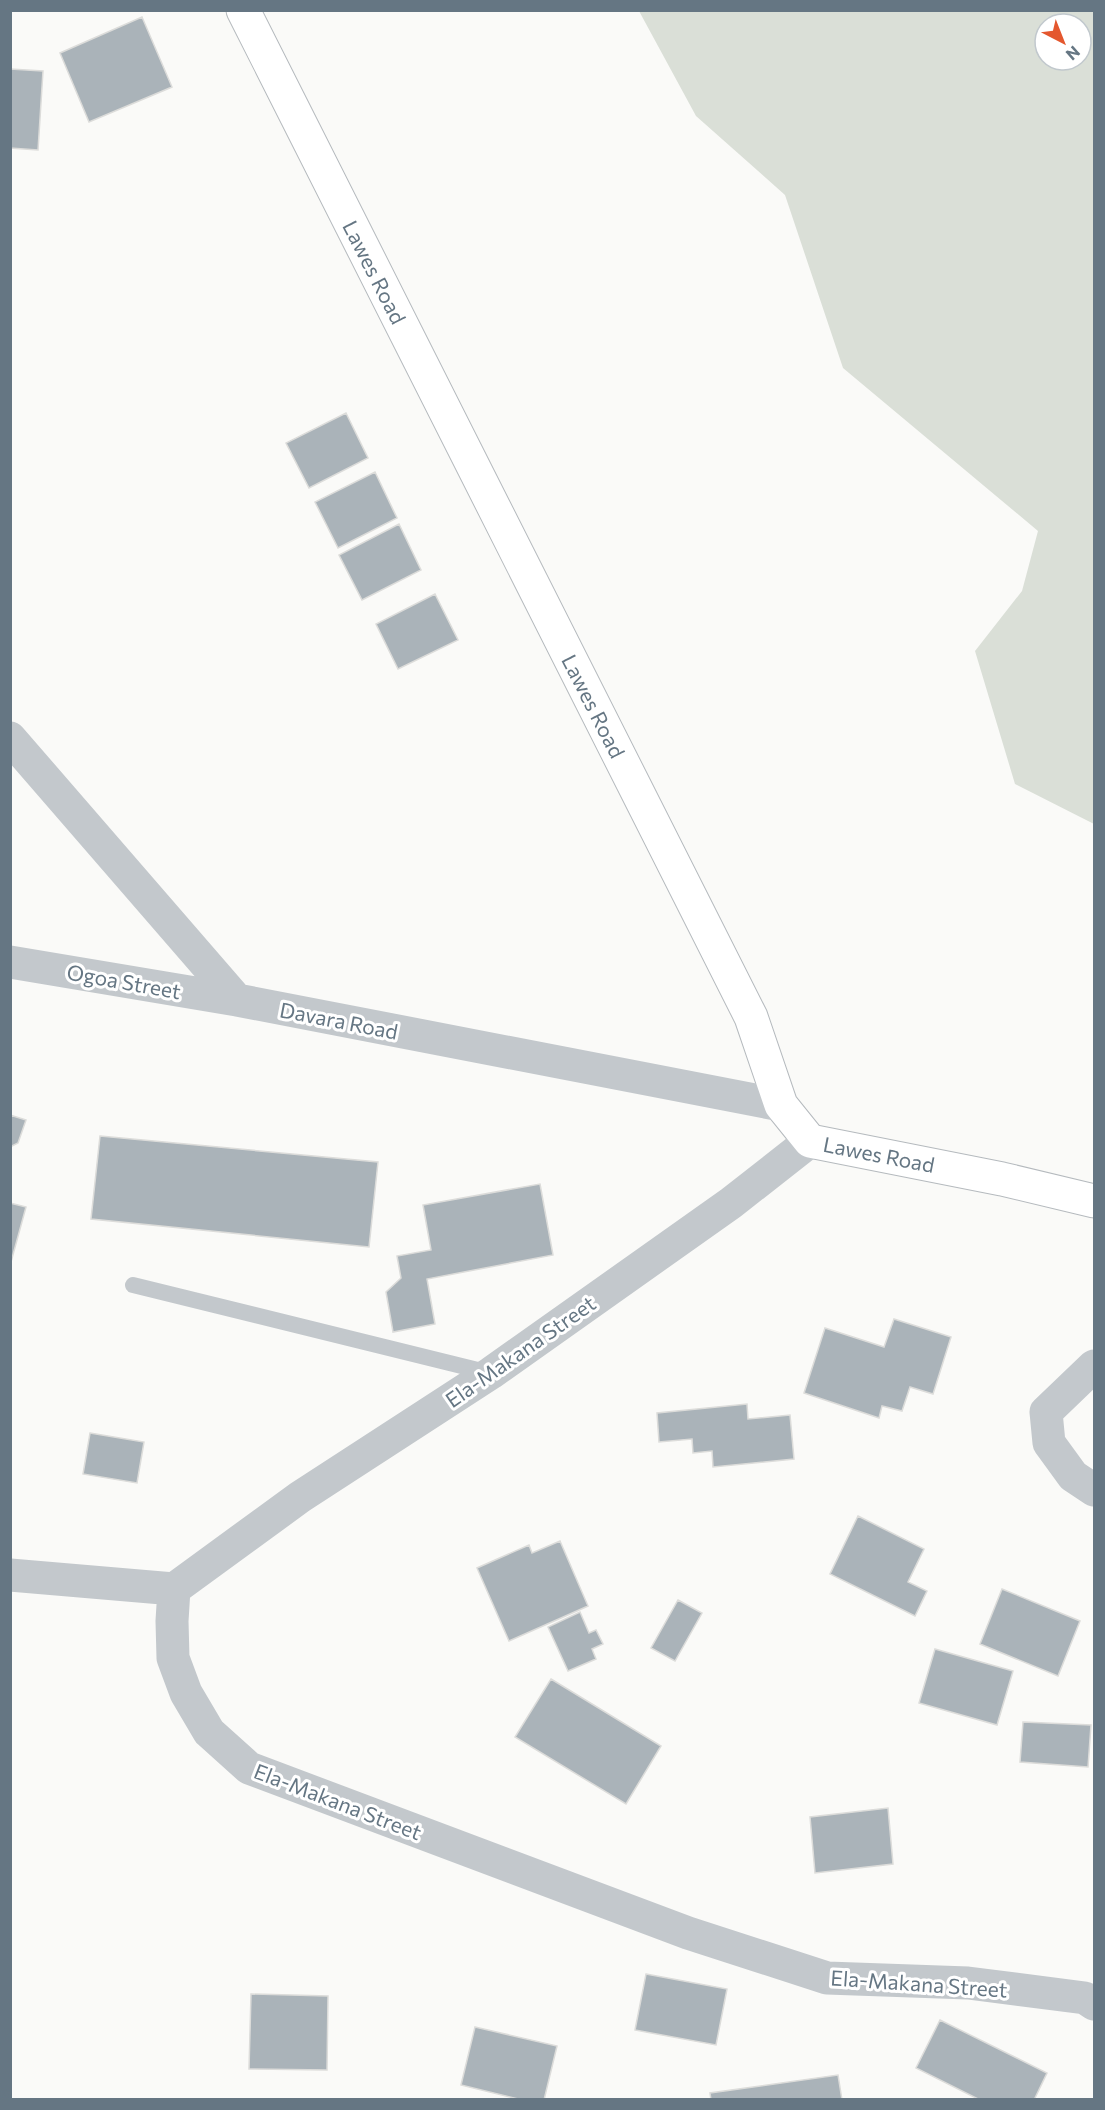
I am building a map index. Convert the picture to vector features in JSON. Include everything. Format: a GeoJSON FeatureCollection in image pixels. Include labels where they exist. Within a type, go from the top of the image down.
{"type":"FeatureCollection","features":[{"type":"Feature","properties":{"kind":"main road","name":"Lawes Road"},"geometry":{"type":"LineString","coordinates":[[243,10],[751,1017],[781,1105],[810,1141],[1095,1200]]}},
{"type":"Feature","properties":{"kind":"street"},"geometry":{"type":"LineString","coordinates":[[10,738],[237,1000]]}},
{"type":"Feature","properties":{"kind":"street","name":"Ogoa Street"},"geometry":{"type":"LineString","coordinates":[[10,962],[237,1000]]}},
{"type":"Feature","properties":{"kind":"street","name":"Davara Road"},"geometry":{"type":"LineString","coordinates":[[237,1000],[781,1105]]}},
{"type":"Feature","properties":{"kind":"street","name":"Ela-Makana Street"},"geometry":{"type":"LineString","coordinates":[[810,1141],[731,1203],[491,1373],[300,1497],[174,1589],[173,1658],[186,1693],[209,1732],[249,1768],[688,1933],[827,1978],[968,1983],[1085,1998],[1095,2004]]}},
{"type":"Feature","properties":{"kind":"street"},"geometry":{"type":"LineString","coordinates":[[1095,1366],[1046,1412],[1048,1443],[1073,1476],[1095,1490]]}},
{"type":"Feature","properties":{"kind":"street"},"geometry":{"type":"LineString","coordinates":[[10,1575],[174,1589]]}},
{"type":"Feature","properties":{"kind":"lane"},"geometry":{"type":"LineString","coordinates":[[133,1285],[491,1373]]}},
{"type":"Feature","properties":{"kind":"shaded area"},"geometry":{"type":"Polygon","coordinates":[[[639,11],[1094,11],[1094,824],[1015,784],[975,651],[1022,591],[1038,531],[843,368],[785,195],[696,116],[639,11]]]}},
{"type":"Feature","properties":{"kind":"building"},"geometry":{"type":"Polygon","coordinates":[[[142,17],[172,87],[89,122],[60,53],[142,17]]]}},
{"type":"Feature","properties":{"kind":"building"},"geometry":{"type":"Polygon","coordinates":[[[10,69],[43,71],[38,150],[10,148],[10,69]]]}},
{"type":"Feature","properties":{"kind":"building"},"geometry":{"type":"Polygon","coordinates":[[[346,413],[368,458],[309,488],[286,443],[346,413]]]}},
{"type":"Feature","properties":{"kind":"building"},"geometry":{"type":"Polygon","coordinates":[[[375,472],[397,518],[338,548],[315,502],[375,472]]]}},
{"type":"Feature","properties":{"kind":"building"},"geometry":{"type":"Polygon","coordinates":[[[399,524],[421,570],[362,600],[339,555],[399,524]]]}},
{"type":"Feature","properties":{"kind":"building"},"geometry":{"type":"Polygon","coordinates":[[[435,594],[458,640],[398,669],[376,624],[435,594]]]}},
{"type":"Feature","properties":{"kind":"building"},"geometry":{"type":"Polygon","coordinates":[[[10,1115],[26,1120],[18,1143],[10,1147],[10,1115]]]}},
{"type":"Feature","properties":{"kind":"building"},"geometry":{"type":"Polygon","coordinates":[[[100,1136],[378,1162],[369,1247],[91,1219],[100,1136]]]}},
{"type":"Feature","properties":{"kind":"building"},"geometry":{"type":"Polygon","coordinates":[[[540,1184],[553,1255],[427,1279],[435,1324],[393,1332],[386,1292],[401,1278],[397,1256],[431,1250],[423,1205],[540,1184]]]}},
{"type":"Feature","properties":{"kind":"building"},"geometry":{"type":"Polygon","coordinates":[[[10,1203],[26,1207],[11,1262],[10,1262],[10,1203]]]}},
{"type":"Feature","properties":{"kind":"building"},"geometry":{"type":"Polygon","coordinates":[[[894,1319],[951,1337],[933,1394],[910,1387],[902,1411],[882,1406],[879,1418],[804,1393],[825,1328],[884,1347],[894,1319]]]}},
{"type":"Feature","properties":{"kind":"building"},"geometry":{"type":"Polygon","coordinates":[[[747,1404],[748,1419],[790,1415],[794,1459],[713,1467],[712,1451],[693,1453],[692,1439],[659,1442],[657,1413],[747,1404]]]}},
{"type":"Feature","properties":{"kind":"building"},"geometry":{"type":"Polygon","coordinates":[[[90,1433],[144,1442],[137,1483],[83,1474],[90,1433]]]}},
{"type":"Feature","properties":{"kind":"building"},"geometry":{"type":"Polygon","coordinates":[[[858,1516],[924,1549],[908,1582],[927,1591],[915,1616],[830,1574],[858,1516]]]}},
{"type":"Feature","properties":{"kind":"building"},"geometry":{"type":"Polygon","coordinates":[[[560,1541],[588,1606],[509,1641],[477,1568],[529,1545],[532,1553],[560,1541]]]}},
{"type":"Feature","properties":{"kind":"building"},"geometry":{"type":"Polygon","coordinates":[[[1002,1589],[1080,1621],[1058,1676],[980,1644],[1002,1589]]]}},
{"type":"Feature","properties":{"kind":"building"},"geometry":{"type":"Polygon","coordinates":[[[678,1600],[702,1613],[675,1661],[651,1648],[678,1600]]]}},
{"type":"Feature","properties":{"kind":"building"},"geometry":{"type":"Polygon","coordinates":[[[580,1612],[589,1633],[596,1630],[603,1644],[592,1649],[596,1659],[568,1671],[548,1627],[580,1612]]]}},
{"type":"Feature","properties":{"kind":"building"},"geometry":{"type":"Polygon","coordinates":[[[935,1649],[1013,1671],[997,1725],[919,1703],[935,1649]]]}},
{"type":"Feature","properties":{"kind":"building"},"geometry":{"type":"Polygon","coordinates":[[[551,1679],[661,1746],[626,1804],[515,1737],[551,1679]]]}},
{"type":"Feature","properties":{"kind":"building"},"geometry":{"type":"Polygon","coordinates":[[[1023,1722],[1091,1725],[1088,1767],[1020,1762],[1023,1722]]]}},
{"type":"Feature","properties":{"kind":"building"},"geometry":{"type":"Polygon","coordinates":[[[888,1808],[893,1864],[815,1873],[810,1817],[888,1808]]]}},
{"type":"Feature","properties":{"kind":"building"},"geometry":{"type":"Polygon","coordinates":[[[646,1974],[727,1989],[716,2045],[635,2030],[646,1974]]]}},
{"type":"Feature","properties":{"kind":"building"},"geometry":{"type":"Polygon","coordinates":[[[251,1994],[328,1996],[327,2070],[249,2069],[251,1994]]]}},
{"type":"Feature","properties":{"kind":"building"},"geometry":{"type":"Polygon","coordinates":[[[940,2020],[1047,2073],[1034,2100],[980,2100],[916,2068],[940,2020]]]}},
{"type":"Feature","properties":{"kind":"building"},"geometry":{"type":"Polygon","coordinates":[[[475,2027],[557,2046],[544,2100],[522,2100],[461,2085],[475,2027]]]}},
{"type":"Feature","properties":{"kind":"building"},"geometry":{"type":"Polygon","coordinates":[[[838,2075],[842,2100],[711,2100],[710,2093],[838,2075]]]}}]}
